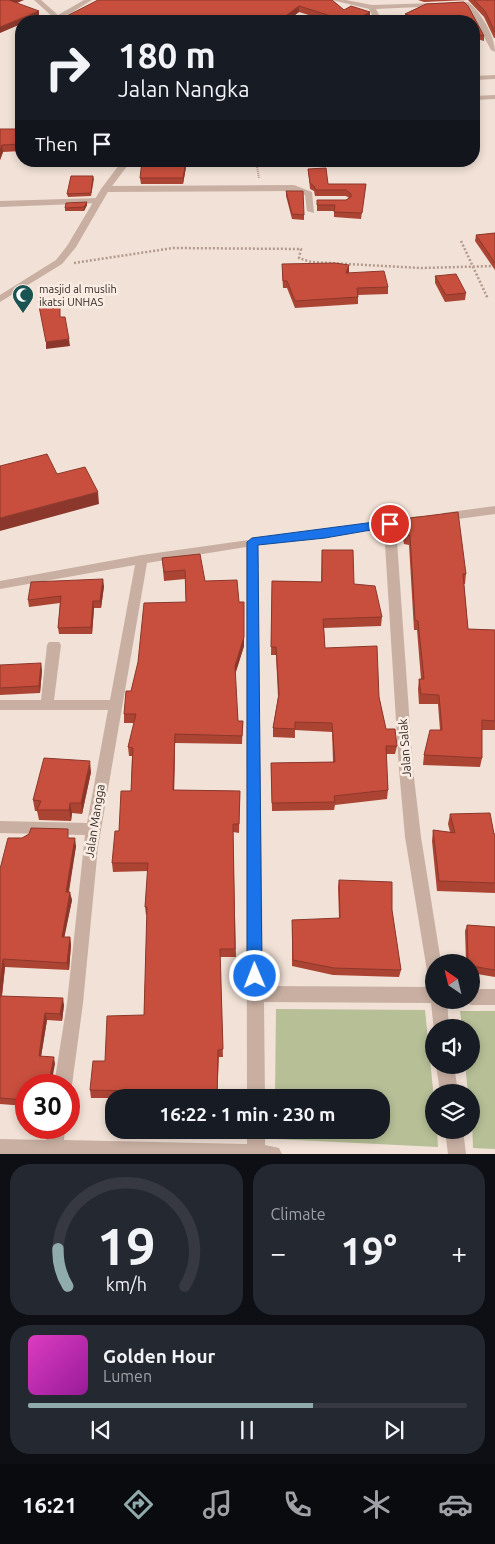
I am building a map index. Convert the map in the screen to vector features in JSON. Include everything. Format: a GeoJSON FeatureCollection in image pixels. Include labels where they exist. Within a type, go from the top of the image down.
{"type":"FeatureCollection","features":[{"type":"Feature","properties":{"kind":"street"},"geometry":{"type":"LineString","coordinates":[[37,0],[54,15]]}},
{"type":"Feature","properties":{"kind":"street"},"geometry":{"type":"LineString","coordinates":[[62,15],[89,0]]}},
{"type":"Feature","properties":{"kind":"street"},"geometry":{"type":"LineString","coordinates":[[337,0],[372,7],[468,4],[474,15]]}},
{"type":"Feature","properties":{"kind":"street"},"geometry":{"type":"LineString","coordinates":[[372,7],[375,15]]}},
{"type":"Feature","properties":{"kind":"street"},"geometry":{"type":"LineString","coordinates":[[480,24],[495,50]]}},
{"type":"Feature","properties":{"kind":"street"},"geometry":{"type":"LineString","coordinates":[[480,78],[495,77]]}},
{"type":"Feature","properties":{"kind":"street"},"geometry":{"type":"LineString","coordinates":[[480,98],[495,97]]}},
{"type":"Feature","properties":{"kind":"street"},"geometry":{"type":"LineString","coordinates":[[0,299],[52,267],[72,247],[105,189],[122,167]]}},
{"type":"Feature","properties":{"kind":"street"},"geometry":{"type":"LineString","coordinates":[[105,189],[260,188],[302,190],[315,201],[312,211]]}},
{"type":"Feature","properties":{"kind":"street"},"geometry":{"type":"LineString","coordinates":[[0,204],[98,201]]}},
{"type":"Feature","properties":{"kind":"street"},"geometry":{"type":"LineString","coordinates":[[0,585],[142,559],[252,542],[325,534],[495,510]]}},
{"type":"Feature","properties":{"kind":"street","name":"Jalan Salak"},"geometry":{"type":"LineString","coordinates":[[390,524],[412,837],[431,954]]}},
{"type":"Feature","properties":{"kind":"street"},"geometry":{"type":"LineString","coordinates":[[252,542],[256,1089]]}},
{"type":"Feature","properties":{"kind":"street","name":"Jalan Mangga"},"geometry":{"type":"LineString","coordinates":[[65,1074],[75,1003],[93,828],[142,559]]}},
{"type":"Feature","properties":{"kind":"street"},"geometry":{"type":"LineString","coordinates":[[47,703],[54,646]]}},
{"type":"Feature","properties":{"kind":"street"},"geometry":{"type":"LineString","coordinates":[[0,705],[47,703],[116,705]]}},
{"type":"Feature","properties":{"kind":"street"},"geometry":{"type":"LineString","coordinates":[[0,827],[93,828]]}},
{"type":"Feature","properties":{"kind":"street"},"geometry":{"type":"LineString","coordinates":[[255,994],[425,995]]}},
{"type":"Feature","properties":{"kind":"street"},"geometry":{"type":"LineString","coordinates":[[480,997],[495,998]]}},
{"type":"Feature","properties":{"kind":"street"},"geometry":{"type":"LineString","coordinates":[[53,1152],[55,1139]]}},
{"type":"Feature","properties":{"kind":"street"},"geometry":{"type":"LineString","coordinates":[[256,1139],[256,1154]]}},
{"type":"Feature","properties":{"kind":"street"},"geometry":{"type":"LineString","coordinates":[[455,1139],[457,1154]]}},
{"type":"Feature","properties":{"kind":"street"},"geometry":{"type":"LineString","coordinates":[[0,1148],[53,1152],[273,1154]]}},
{"type":"Feature","properties":{"kind":"path"},"geometry":{"type":"LineString","coordinates":[[257,167],[260,188]]}},
{"type":"Feature","properties":{"kind":"path"},"geometry":{"type":"LineString","coordinates":[[461,241],[488,299]]}},
{"type":"Feature","properties":{"kind":"path"},"geometry":{"type":"LineString","coordinates":[[52,267],[163,249],[256,248],[301,249],[299,258],[310,262],[420,268],[495,266]]}},
{"type":"Feature","properties":{"kind":"green space"},"geometry":{"type":"Polygon","coordinates":[[[276,1009],[425,1010],[425,1074],[431,1074],[432,1084],[425,1084],[425,1139],[438,1139],[438,1147],[275,1139],[390,1139],[390,1089],[275,1089],[276,1009]]]}},
{"type":"Feature","properties":{"kind":"green space"},"geometry":{"type":"Polygon","coordinates":[[[460,1011],[495,1011],[495,1149],[473,1148],[473,1139],[480,1139],[480,1084],[467,1084],[466,1074],[480,1074],[480,1019],[461,1019],[460,1011]]]}},
{"type":"Feature","properties":{"kind":"building"},"geometry":{"type":"Polygon","coordinates":[[[0,0],[9,0],[39,11],[29,15],[15,15],[15,21],[0,27],[0,0]]]}},
{"type":"Feature","properties":{"kind":"building"},"geometry":{"type":"Polygon","coordinates":[[[98,0],[332,0],[344,10],[351,6],[370,12],[364,15],[328,15],[299,6],[287,15],[69,15],[98,0]]]}},
{"type":"Feature","properties":{"kind":"building"},"geometry":{"type":"Polygon","coordinates":[[[474,0],[495,0],[495,32],[485,11],[474,0]]]}},
{"type":"Feature","properties":{"kind":"building"},"geometry":{"type":"Polygon","coordinates":[[[464,2],[473,15],[405,14],[426,4],[464,2]]]}},
{"type":"Feature","properties":{"kind":"building"},"geometry":{"type":"Polygon","coordinates":[[[0,129],[15,129],[15,144],[2,145],[0,151],[0,129]]]}},
{"type":"Feature","properties":{"kind":"building"},"geometry":{"type":"Polygon","coordinates":[[[141,167],[185,167],[183,178],[140,178],[141,167]]]}},
{"type":"Feature","properties":{"kind":"building"},"geometry":{"type":"Polygon","coordinates":[[[326,168],[328,184],[366,184],[362,213],[334,212],[335,205],[317,205],[317,200],[346,200],[351,197],[351,194],[346,190],[316,190],[310,183],[308,169],[326,168]]]}},
{"type":"Feature","properties":{"kind":"building"},"geometry":{"type":"Polygon","coordinates":[[[71,176],[93,176],[91,193],[67,194],[71,176]]]}},
{"type":"Feature","properties":{"kind":"building"},"geometry":{"type":"Polygon","coordinates":[[[286,191],[303,191],[304,215],[292,214],[286,191]]]}},
{"type":"Feature","properties":{"kind":"building"},"geometry":{"type":"Polygon","coordinates":[[[87,202],[84,207],[65,208],[66,203],[87,202]]]}},
{"type":"Feature","properties":{"kind":"building"},"geometry":{"type":"Polygon","coordinates":[[[495,233],[495,263],[476,235],[495,233]]]}},
{"type":"Feature","properties":{"kind":"building"},"geometry":{"type":"Polygon","coordinates":[[[335,263],[349,265],[346,273],[384,271],[388,287],[357,288],[358,297],[295,301],[287,281],[283,281],[282,264],[335,263]]]}},
{"type":"Feature","properties":{"kind":"building"},"geometry":{"type":"Polygon","coordinates":[[[456,274],[466,293],[446,295],[435,276],[456,274]]]}},
{"type":"Feature","properties":{"kind":"building"},"geometry":{"type":"Polygon","coordinates":[[[60,299],[60,317],[65,317],[69,339],[46,342],[38,301],[60,299]]]}},
{"type":"Feature","properties":{"kind":"building"},"geometry":{"type":"Polygon","coordinates":[[[47,454],[57,474],[85,467],[98,492],[0,518],[0,466],[47,454]]]}},
{"type":"Feature","properties":{"kind":"building"},"geometry":{"type":"Polygon","coordinates":[[[458,512],[466,574],[463,574],[468,629],[495,630],[495,721],[482,720],[482,758],[424,755],[430,730],[442,730],[439,695],[421,694],[419,679],[424,679],[418,621],[415,620],[410,535],[405,535],[402,519],[458,512]]]}},
{"type":"Feature","properties":{"kind":"building"},"geometry":{"type":"Polygon","coordinates":[[[322,550],[353,550],[354,584],[375,586],[382,617],[323,619],[325,648],[377,646],[379,697],[386,729],[395,729],[397,746],[386,746],[388,790],[334,796],[335,802],[272,803],[271,763],[335,762],[332,723],[295,722],[295,729],[273,728],[279,694],[276,647],[271,647],[272,581],[322,582],[322,550]]]}},
{"type":"Feature","properties":{"kind":"building"},"geometry":{"type":"Polygon","coordinates":[[[200,554],[205,581],[237,580],[239,602],[244,602],[244,637],[235,666],[238,721],[243,721],[242,736],[175,734],[173,790],[240,791],[239,824],[233,824],[235,949],[220,949],[223,1049],[218,1050],[217,1089],[90,1090],[93,1061],[105,1061],[107,1016],[144,1015],[147,907],[145,907],[148,863],[112,863],[115,831],[119,831],[121,791],[131,791],[133,748],[128,747],[136,714],[124,714],[126,691],[131,691],[138,662],[144,603],[186,602],[185,570],[164,572],[162,558],[200,554]]]}},
{"type":"Feature","properties":{"kind":"building"},"geometry":{"type":"Polygon","coordinates":[[[103,579],[100,601],[93,601],[91,627],[58,628],[61,596],[28,600],[31,582],[103,579]]]}},
{"type":"Feature","properties":{"kind":"building"},"geometry":{"type":"Polygon","coordinates":[[[41,663],[39,686],[0,688],[0,665],[41,663]]]}},
{"type":"Feature","properties":{"kind":"building"},"geometry":{"type":"Polygon","coordinates":[[[44,758],[90,761],[81,803],[70,803],[69,810],[37,810],[41,801],[33,800],[44,758]]]}},
{"type":"Feature","properties":{"kind":"building"},"geometry":{"type":"Polygon","coordinates":[[[490,813],[495,834],[495,883],[439,881],[433,830],[455,833],[450,814],[490,813]]]}},
{"type":"Feature","properties":{"kind":"building"},"geometry":{"type":"Polygon","coordinates":[[[31,828],[68,829],[68,838],[75,838],[66,892],[70,892],[62,937],[70,937],[67,963],[3,959],[0,986],[0,869],[8,838],[22,838],[29,834],[31,828]]]}},
{"type":"Feature","properties":{"kind":"building"},"geometry":{"type":"Polygon","coordinates":[[[339,880],[392,882],[392,910],[401,970],[334,968],[293,960],[292,920],[340,918],[339,880]]]}},
{"type":"Feature","properties":{"kind":"building"},"geometry":{"type":"Polygon","coordinates":[[[467,925],[495,927],[495,970],[480,968],[480,954],[468,954],[467,925]]]}},
{"type":"Feature","properties":{"kind":"building"},"geometry":{"type":"Polygon","coordinates":[[[0,996],[63,998],[60,1014],[45,1013],[39,1056],[54,1057],[50,1074],[15,1074],[15,1099],[0,1098],[0,996]]]}},
{"type":"Feature","properties":{"kind":"place","name":"masjid al muslih ikatsi UNHAS"},"geometry":{"type":"Point","coordinates":[23,314]}},
{"type":"Feature","properties":{"kind":"route"},"geometry":{"type":"LineString","coordinates":[[255,976],[252,542],[325,534],[390,524]]}}]}
